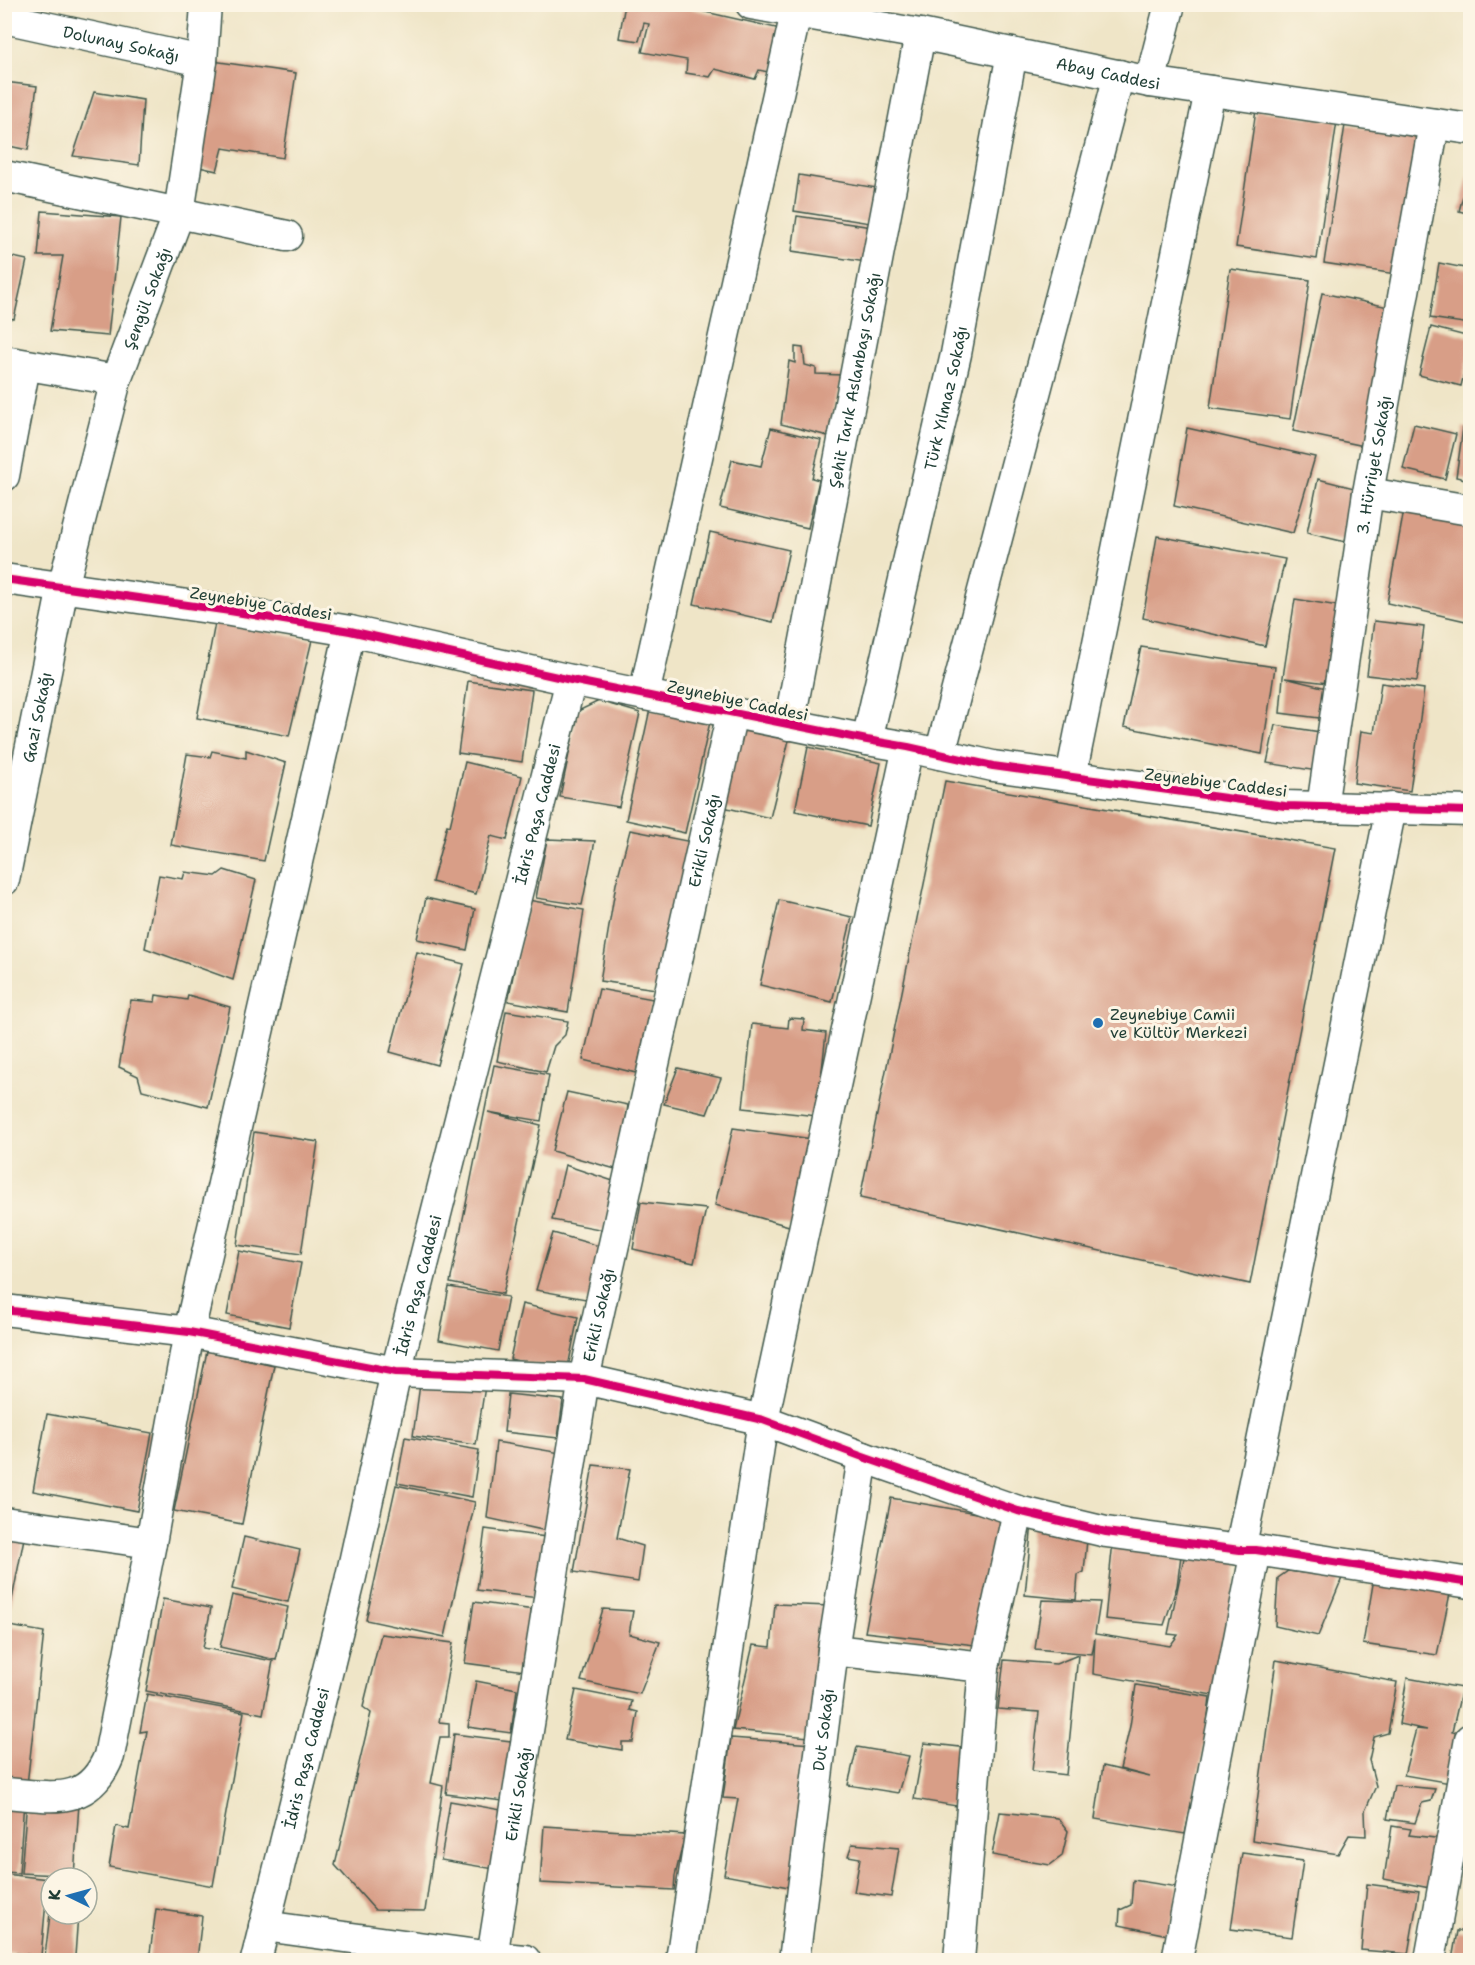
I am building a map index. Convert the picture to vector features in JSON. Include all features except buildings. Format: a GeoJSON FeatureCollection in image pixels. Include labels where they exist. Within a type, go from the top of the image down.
{"type":"FeatureCollection","features":[{"type":"Feature","properties":{"kind":"street","name":"Şengül Sokağı"},"geometry":{"type":"LineString","coordinates":[[63,587],[116,380],[178,213],[202,61],[206,4]]}},
{"type":"Feature","properties":{"kind":"street","name":"Abay Caddesi"},"geometry":{"type":"LineString","coordinates":[[751,4],[920,34],[1150,82],[1470,129]]}},
{"type":"Feature","properties":{"kind":"street"},"geometry":{"type":"LineString","coordinates":[[1150,82],[1170,4]]}},
{"type":"Feature","properties":{"kind":"street"},"geometry":{"type":"LineString","coordinates":[[644,695],[796,13]]}},
{"type":"Feature","properties":{"kind":"street","name":"Dolunay Sokağı"},"geometry":{"type":"LineString","coordinates":[[4,18],[202,61]]}},
{"type":"Feature","properties":{"kind":"street","name":"Şehit Tarık Aslanbaşı Sokağı"},"geometry":{"type":"LineString","coordinates":[[789,725],[920,34]]}},
{"type":"Feature","properties":{"kind":"street","name":"Türk Yılmaz Sokağı"},"geometry":{"type":"LineString","coordinates":[[867,740],[956,354],[1012,53]]}},
{"type":"Feature","properties":{"kind":"street"},"geometry":{"type":"LineString","coordinates":[[940,754],[1119,75]]}},
{"type":"Feature","properties":{"kind":"street"},"geometry":{"type":"LineString","coordinates":[[1071,776],[1210,90]]}},
{"type":"Feature","properties":{"kind":"street","name":"3. Hürriyet Sokağı"},"geometry":{"type":"LineString","coordinates":[[1322,807],[1368,493],[1434,124]]}},
{"type":"Feature","properties":{"kind":"street"},"geometry":{"type":"LineString","coordinates":[[4,176],[287,236]]}},
{"type":"Feature","properties":{"kind":"street"},"geometry":{"type":"LineString","coordinates":[[4,476],[15,364],[116,380]]}},
{"type":"Feature","properties":{"kind":"street"},"geometry":{"type":"LineString","coordinates":[[1368,493],[1470,510]]}},
{"type":"Feature","properties":{"kind":"street","name":"Zeynebiye Caddesi"},"geometry":{"type":"LineString","coordinates":[[4,579],[230,611],[350,631],[571,681],[908,747],[993,766],[1285,806],[1470,811]]}},
{"type":"Feature","properties":{"kind":"street","name":"Gazi Sokağı"},"geometry":{"type":"LineString","coordinates":[[4,880],[16,763],[63,587]]}},
{"type":"Feature","properties":{"kind":"street"},"geometry":{"type":"LineString","coordinates":[[4,1793],[63,1796],[74,1794],[94,1783],[103,1771],[109,1756],[189,1332],[350,631]]}},
{"type":"Feature","properties":{"kind":"street","name":"İdris Paşa Caddesi"},"geometry":{"type":"LineString","coordinates":[[256,1960],[350,1581],[396,1372],[571,681]]}},
{"type":"Feature","properties":{"kind":"street","name":"Erikli Sokağı"},"geometry":{"type":"LineString","coordinates":[[492,1958],[584,1379],[732,713]]}},
{"type":"Feature","properties":{"kind":"street"},"geometry":{"type":"LineString","coordinates":[[681,1960],[763,1420],[908,747]]}},
{"type":"Feature","properties":{"kind":"street"},"geometry":{"type":"LineString","coordinates":[[1177,1960],[1248,1550],[1391,808]]}},
{"type":"Feature","properties":{"kind":"street"},"geometry":{"type":"LineString","coordinates":[[4,1310],[189,1332],[396,1372],[584,1379],[763,1420],[1018,1511],[1106,1532],[1470,1582]]}},
{"type":"Feature","properties":{"kind":"street","name":"Dut Sokağı"},"geometry":{"type":"LineString","coordinates":[[794,1960],[833,1650],[863,1457]]}},
{"type":"Feature","properties":{"kind":"street"},"geometry":{"type":"LineString","coordinates":[[958,1960],[984,1667],[1018,1511]]}},
{"type":"Feature","properties":{"kind":"street"},"geometry":{"type":"LineString","coordinates":[[4,1522],[151,1543]]}},
{"type":"Feature","properties":{"kind":"street"},"geometry":{"type":"LineString","coordinates":[[833,1650],[984,1667]]}},
{"type":"Feature","properties":{"kind":"street"},"geometry":{"type":"LineString","coordinates":[[1430,1960],[1470,1738]]}},
{"type":"Feature","properties":{"kind":"street"},"geometry":{"type":"LineString","coordinates":[[264,1926],[492,1958],[525,1960]]}},
{"type":"Feature","properties":{"kind":"cycle path"},"geometry":{"type":"LineString","coordinates":[[4,579],[230,611],[350,631],[571,680],[993,766],[1285,806],[1470,811]]}},
{"type":"Feature","properties":{"kind":"cycle path"},"geometry":{"type":"LineString","coordinates":[[4,1310],[189,1332],[396,1372],[584,1379],[763,1420],[1018,1511],[1106,1532],[1240,1550],[1256,1550],[1470,1583]]}},
{"type":"Feature","properties":{"kind":"place","name":"Zeynebiye Camii ve Kültür Merkezi"},"geometry":{"type":"Point","coordinates":[1098,1023]}}]}
